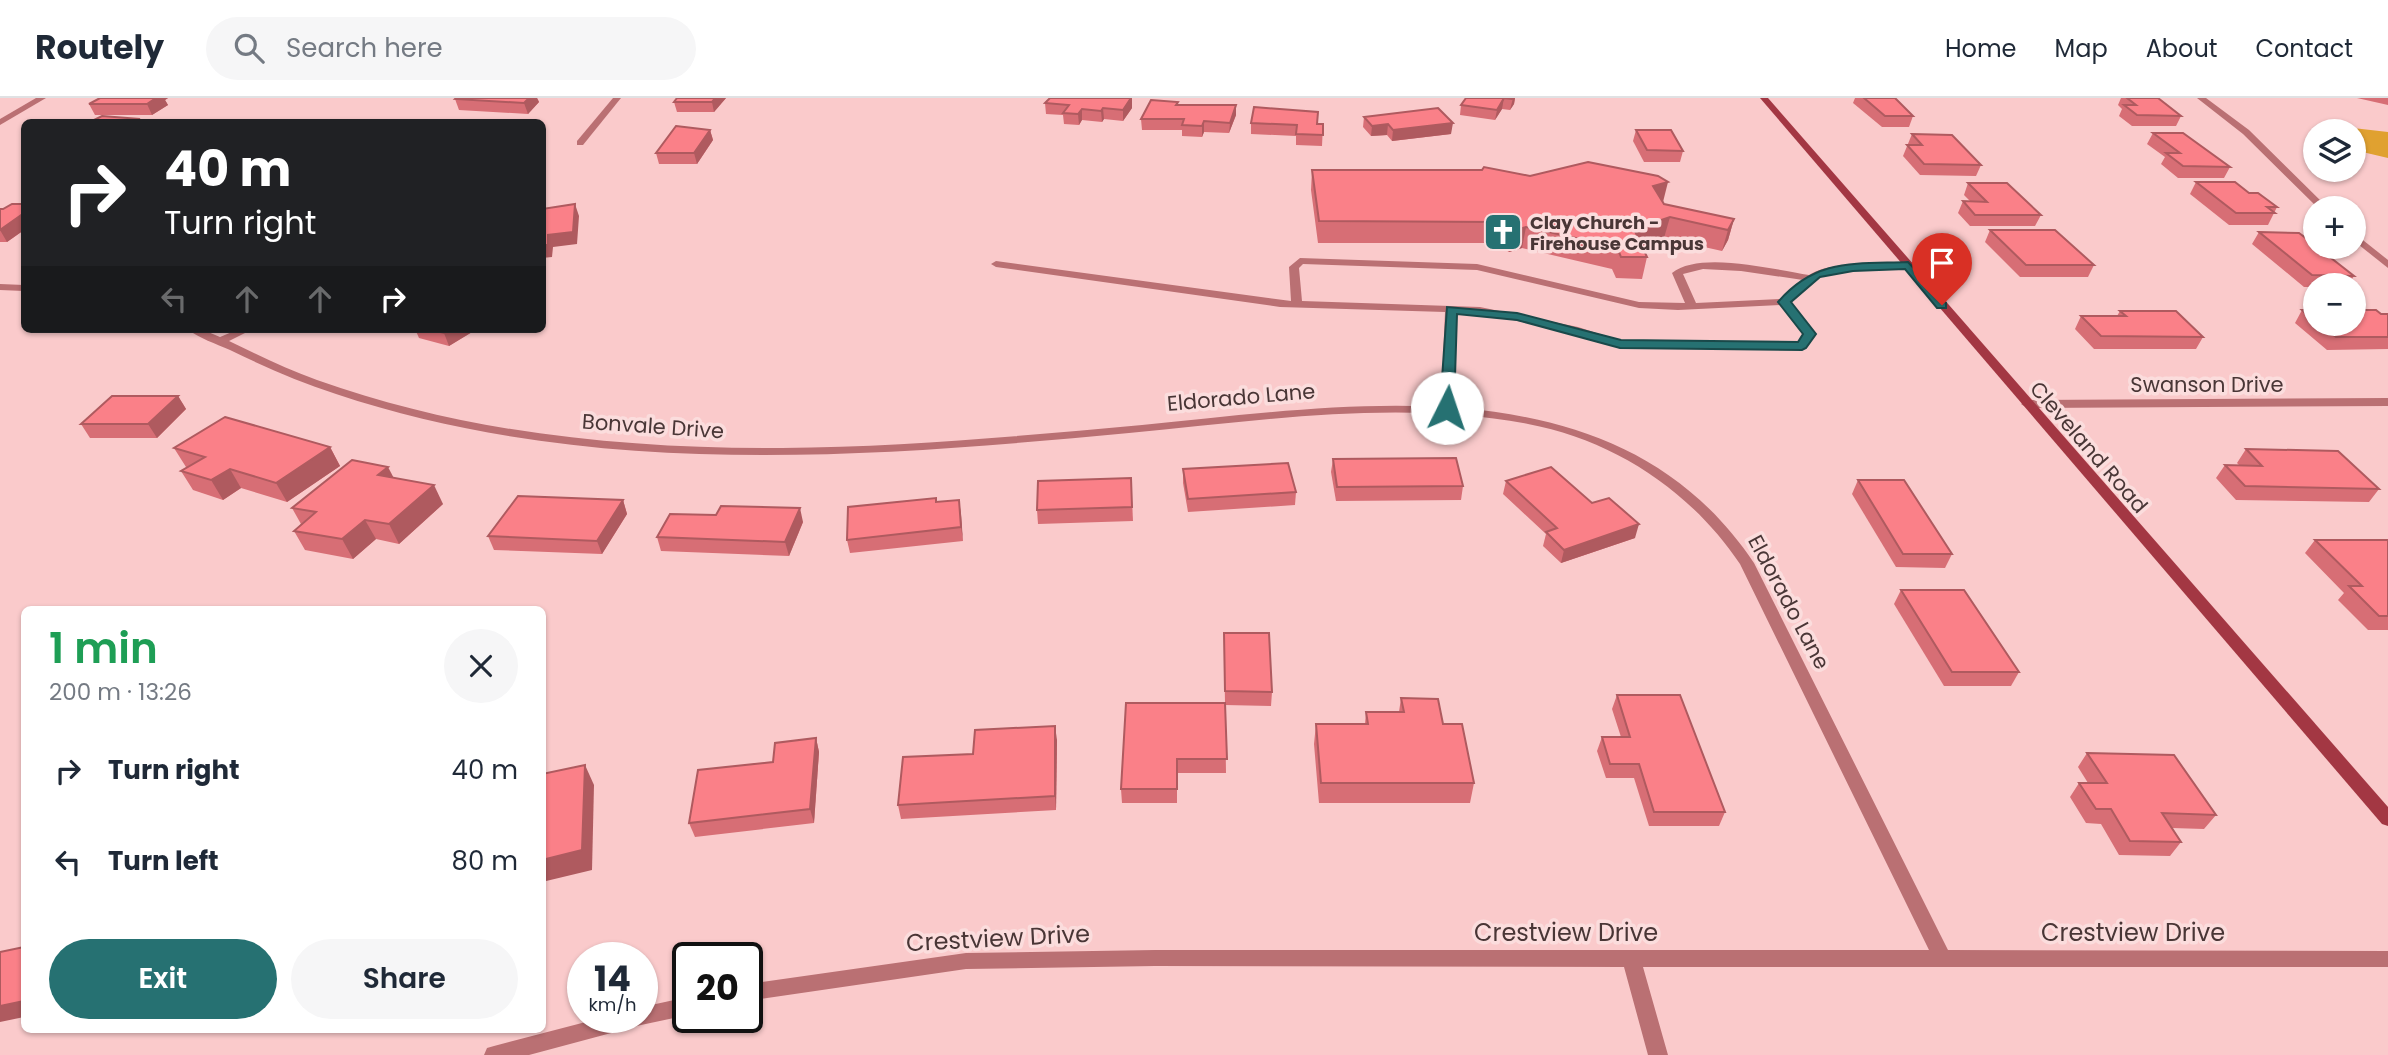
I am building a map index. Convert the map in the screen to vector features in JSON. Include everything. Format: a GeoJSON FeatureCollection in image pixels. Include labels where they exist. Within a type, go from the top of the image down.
{"type":"FeatureCollection","features":[{"type":"Feature","properties":{"kind":"main road","name":"Cleveland Road"},"geometry":{"type":"LineString","coordinates":[[1764,98],[2026,404],[2388,819]]}},
{"type":"Feature","properties":{"kind":"street"},"geometry":{"type":"LineString","coordinates":[[0,122],[41,98]]}},
{"type":"Feature","properties":{"kind":"street"},"geometry":{"type":"LineString","coordinates":[[580,143],[617,98]]}},
{"type":"Feature","properties":{"kind":"street"},"geometry":{"type":"LineString","coordinates":[[2201,98],[2246,132],[2311,196]]}},
{"type":"Feature","properties":{"kind":"street"},"geometry":{"type":"LineString","coordinates":[[2366,246],[2388,265]]}},
{"type":"Feature","properties":{"kind":"street"},"geometry":{"type":"LineString","coordinates":[[1297,305],[1294,267],[1300,261],[1314,260],[1477,267],[1639,305],[1692,306],[1784,302],[1816,274],[1853,267],[1908,266]]}},
{"type":"Feature","properties":{"kind":"street"},"geometry":{"type":"LineString","coordinates":[[996,264],[1297,305],[1451,309],[1517,316],[1578,330],[1620,344],[1802,346],[1810,334],[1784,302]]}},
{"type":"Feature","properties":{"kind":"street"},"geometry":{"type":"LineString","coordinates":[[1692,306],[1677,273],[1685,267],[1704,265],[1811,278]]}},
{"type":"Feature","properties":{"kind":"street"},"geometry":{"type":"LineString","coordinates":[[0,287],[21,288]]}},
{"type":"Feature","properties":{"kind":"street"},"geometry":{"type":"LineString","coordinates":[[1447,408],[1451,309]]}},
{"type":"Feature","properties":{"kind":"street","name":"Bonvale Drive"},"geometry":{"type":"LineString","coordinates":[[201,333],[310,381],[376,403],[506,431],[636,446],[777,452],[877,449],[1130,430]]}},
{"type":"Feature","properties":{"kind":"street"},"geometry":{"type":"LineString","coordinates":[[220,341],[239,333]]}},
{"type":"Feature","properties":{"kind":"street","name":"Swanson Drive"},"geometry":{"type":"LineString","coordinates":[[2026,404],[2388,402]]}},
{"type":"Feature","properties":{"kind":"street","name":"Eldorado Lane"},"geometry":{"type":"LineString","coordinates":[[1130,430],[1394,407],[1447,408],[1517,418],[1604,444],[1666,478],[1719,524],[1747,563],[1942,958]]}},
{"type":"Feature","properties":{"kind":"street","name":"Crestview Drive"},"geometry":{"type":"LineString","coordinates":[[763,991],[966,961],[1156,958],[2388,959]]}},
{"type":"Feature","properties":{"kind":"street"},"geometry":{"type":"LineString","coordinates":[[1630,958],[1658,1055]]}},
{"type":"Feature","properties":{"kind":"street"},"geometry":{"type":"LineString","coordinates":[[494,1055],[534,1049],[585,1033]]}},
{"type":"Feature","properties":{"kind":"shaded area"},"geometry":{"type":"Polygon","coordinates":[[[2366,129],[2388,132],[2388,158],[2366,153],[2366,129]]]}},
{"type":"Feature","properties":{"kind":"building"},"geometry":{"type":"Polygon","coordinates":[[[100,98],[156,98],[147,104],[89,104],[100,98]]]}},
{"type":"Feature","properties":{"kind":"building"},"geometry":{"type":"Polygon","coordinates":[[[456,98],[529,98],[524,103],[456,98]]]}},
{"type":"Feature","properties":{"kind":"building"},"geometry":{"type":"Polygon","coordinates":[[[677,98],[715,98],[712,102],[674,102],[677,98]]]}},
{"type":"Feature","properties":{"kind":"building"},"geometry":{"type":"Polygon","coordinates":[[[1050,98],[1131,98],[1123,110],[1082,109],[1078,114],[1063,113],[1069,105],[1045,103],[1050,98]]]}},
{"type":"Feature","properties":{"kind":"building"},"geometry":{"type":"Polygon","coordinates":[[[1466,98],[1504,98],[1497,110],[1461,105],[1466,98]]]}},
{"type":"Feature","properties":{"kind":"building"},"geometry":{"type":"Polygon","coordinates":[[[1864,98],[1895,98],[1913,116],[1885,116],[1864,98]]]}},
{"type":"Feature","properties":{"kind":"building"},"geometry":{"type":"Polygon","coordinates":[[[2127,98],[2158,98],[2181,116],[2137,115],[2124,105],[2136,105],[2127,98]]]}},
{"type":"Feature","properties":{"kind":"building"},"geometry":{"type":"Polygon","coordinates":[[[1151,100],[1178,102],[1176,105],[1236,105],[1230,123],[1204,121],[1202,126],[1182,125],[1184,119],[1141,119],[1151,100]]]}},
{"type":"Feature","properties":{"kind":"building"},"geometry":{"type":"Polygon","coordinates":[[[1254,107],[1318,112],[1317,124],[1323,124],[1323,135],[1296,134],[1297,125],[1251,123],[1254,107]]]}},
{"type":"Feature","properties":{"kind":"building"},"geometry":{"type":"Polygon","coordinates":[[[1438,108],[1453,123],[1393,130],[1388,124],[1372,126],[1364,117],[1438,108]]]}},
{"type":"Feature","properties":{"kind":"building"},"geometry":{"type":"Polygon","coordinates":[[[102,116],[140,119],[96,119],[102,116]]]}},
{"type":"Feature","properties":{"kind":"building"},"geometry":{"type":"Polygon","coordinates":[[[676,126],[710,130],[694,153],[656,153],[676,126]]]}},
{"type":"Feature","properties":{"kind":"building"},"geometry":{"type":"Polygon","coordinates":[[[1636,130],[1671,130],[1683,151],[1647,150],[1636,130]]]}},
{"type":"Feature","properties":{"kind":"building"},"geometry":{"type":"Polygon","coordinates":[[[2153,133],[2183,133],[2230,167],[2183,166],[2166,153],[2180,153],[2153,133]]]}},
{"type":"Feature","properties":{"kind":"building"},"geometry":{"type":"Polygon","coordinates":[[[1912,134],[1952,135],[1981,165],[1924,164],[1907,145],[1922,145],[1912,134]]]}},
{"type":"Feature","properties":{"kind":"building","name":"Clay Church - Firehouse Campus"},"geometry":{"type":"Polygon","coordinates":[[[1588,162],[1658,176],[1668,182],[1653,186],[1664,204],[1734,219],[1728,230],[1670,217],[1634,229],[1647,257],[1621,257],[1617,247],[1526,227],[1512,231],[1498,222],[1319,221],[1312,170],[1482,170],[1484,167],[1530,176],[1588,162]]]}},
{"type":"Feature","properties":{"kind":"building"},"geometry":{"type":"Polygon","coordinates":[[[2196,182],[2235,182],[2249,193],[2258,193],[2277,207],[2267,207],[2275,213],[2236,213],[2196,182]]]}},
{"type":"Feature","properties":{"kind":"building"},"geometry":{"type":"Polygon","coordinates":[[[1968,183],[2007,183],[2041,215],[1975,215],[1963,201],[1987,202],[1968,183]]]}},
{"type":"Feature","properties":{"kind":"building"},"geometry":{"type":"Polygon","coordinates":[[[12,204],[21,204],[21,215],[0,230],[0,209],[12,204]]]}},
{"type":"Feature","properties":{"kind":"building"},"geometry":{"type":"Polygon","coordinates":[[[575,204],[573,232],[548,235],[548,245],[546,245],[546,208],[575,204]]]}},
{"type":"Feature","properties":{"kind":"building"},"geometry":{"type":"Polygon","coordinates":[[[1990,230],[2055,230],[2094,265],[2026,265],[1990,230]]]}},
{"type":"Feature","properties":{"kind":"building"},"geometry":{"type":"Polygon","coordinates":[[[2259,232],[2299,233],[2303,236],[2303,259],[2332,259],[2350,273],[2310,273],[2259,232]]]}},
{"type":"Feature","properties":{"kind":"building"},"geometry":{"type":"Polygon","coordinates":[[[2366,310],[2388,314],[2388,337],[2336,337],[2366,336],[2366,310]]]}},
{"type":"Feature","properties":{"kind":"building"},"geometry":{"type":"Polygon","coordinates":[[[2120,311],[2176,311],[2203,337],[2101,336],[2081,316],[2126,316],[2120,311]]]}},
{"type":"Feature","properties":{"kind":"building"},"geometry":{"type":"Polygon","coordinates":[[[112,396],[178,396],[148,424],[81,424],[112,396]]]}},
{"type":"Feature","properties":{"kind":"building"},"geometry":{"type":"Polygon","coordinates":[[[225,417],[330,447],[276,483],[230,469],[211,480],[181,471],[205,457],[174,448],[225,417]]]}},
{"type":"Feature","properties":{"kind":"building"},"geometry":{"type":"Polygon","coordinates":[[[2246,449],[2338,451],[2379,489],[2245,486],[2225,465],[2262,466],[2246,449]]]}},
{"type":"Feature","properties":{"kind":"building"},"geometry":{"type":"Polygon","coordinates":[[[1456,458],[1463,486],[1337,487],[1333,459],[1456,458]]]}},
{"type":"Feature","properties":{"kind":"building"},"geometry":{"type":"Polygon","coordinates":[[[352,460],[388,467],[378,475],[434,485],[389,524],[365,520],[342,539],[294,531],[316,512],[292,508],[352,460]]]}},
{"type":"Feature","properties":{"kind":"building"},"geometry":{"type":"Polygon","coordinates":[[[1288,463],[1296,492],[1188,499],[1183,469],[1288,463]]]}},
{"type":"Feature","properties":{"kind":"building"},"geometry":{"type":"Polygon","coordinates":[[[1551,467],[1592,503],[1609,498],[1639,524],[1564,550],[1546,532],[1557,528],[1506,481],[1551,467]]]}},
{"type":"Feature","properties":{"kind":"building"},"geometry":{"type":"Polygon","coordinates":[[[1131,478],[1132,507],[1037,510],[1038,481],[1131,478]]]}},
{"type":"Feature","properties":{"kind":"building"},"geometry":{"type":"Polygon","coordinates":[[[1858,480],[1904,480],[1952,554],[1903,554],[1858,480]]]}},
{"type":"Feature","properties":{"kind":"building"},"geometry":{"type":"Polygon","coordinates":[[[518,496],[623,500],[597,541],[488,536],[518,496]]]}},
{"type":"Feature","properties":{"kind":"building"},"geometry":{"type":"Polygon","coordinates":[[[936,498],[936,502],[959,500],[961,527],[847,540],[848,507],[936,498]]]}},
{"type":"Feature","properties":{"kind":"building"},"geometry":{"type":"Polygon","coordinates":[[[721,506],[800,508],[785,542],[657,537],[670,514],[716,515],[721,506]]]}},
{"type":"Feature","properties":{"kind":"building"},"geometry":{"type":"Polygon","coordinates":[[[2315,540],[2388,540],[2388,616],[2379,616],[2349,586],[2362,586],[2315,540]]]}},
{"type":"Feature","properties":{"kind":"building"},"geometry":{"type":"Polygon","coordinates":[[[1901,590],[1964,590],[2019,672],[1952,672],[1901,590]]]}},
{"type":"Feature","properties":{"kind":"building"},"geometry":{"type":"Polygon","coordinates":[[[1224,633],[1269,633],[1272,692],[1225,691],[1224,633]]]}},
{"type":"Feature","properties":{"kind":"building"},"geometry":{"type":"Polygon","coordinates":[[[1617,695],[1680,695],[1725,812],[1654,812],[1639,764],[1610,764],[1602,737],[1630,737],[1617,695]]]}},
{"type":"Feature","properties":{"kind":"building"},"geometry":{"type":"Polygon","coordinates":[[[1401,698],[1438,699],[1443,724],[1462,724],[1474,783],[1321,783],[1316,724],[1368,724],[1366,712],[1404,712],[1401,698]]]}},
{"type":"Feature","properties":{"kind":"building"},"geometry":{"type":"Polygon","coordinates":[[[1126,703],[1225,703],[1227,759],[1177,759],[1177,789],[1121,789],[1126,703]]]}},
{"type":"Feature","properties":{"kind":"building"},"geometry":{"type":"Polygon","coordinates":[[[1055,726],[1055,796],[898,805],[903,757],[973,754],[975,730],[1055,726]]]}},
{"type":"Feature","properties":{"kind":"building"},"geometry":{"type":"Polygon","coordinates":[[[816,738],[810,809],[689,823],[698,770],[773,762],[775,743],[816,738]]]}},
{"type":"Feature","properties":{"kind":"building"},"geometry":{"type":"Polygon","coordinates":[[[2087,753],[2174,755],[2216,815],[2162,813],[2181,842],[2130,841],[2111,809],[2096,809],[2079,783],[2107,783],[2087,753]]]}},
{"type":"Feature","properties":{"kind":"building"},"geometry":{"type":"Polygon","coordinates":[[[585,765],[582,850],[546,859],[546,773],[585,765]]]}},
{"type":"Feature","properties":{"kind":"building"},"geometry":{"type":"Polygon","coordinates":[[[21,948],[21,1002],[0,1006],[0,952],[21,948]]]}},
{"type":"Feature","properties":{"kind":"place","name":"Clay Church - Firehouse Campus"},"geometry":{"type":"Point","coordinates":[1503,232]}},
{"type":"Feature","properties":{"kind":"route"},"geometry":{"type":"LineString","coordinates":[[1447,408],[1451,309],[1517,316],[1578,330],[1620,344],[1802,346],[1810,334],[1784,302],[1816,274],[1853,267],[1908,266],[1942,305]]}}]}
